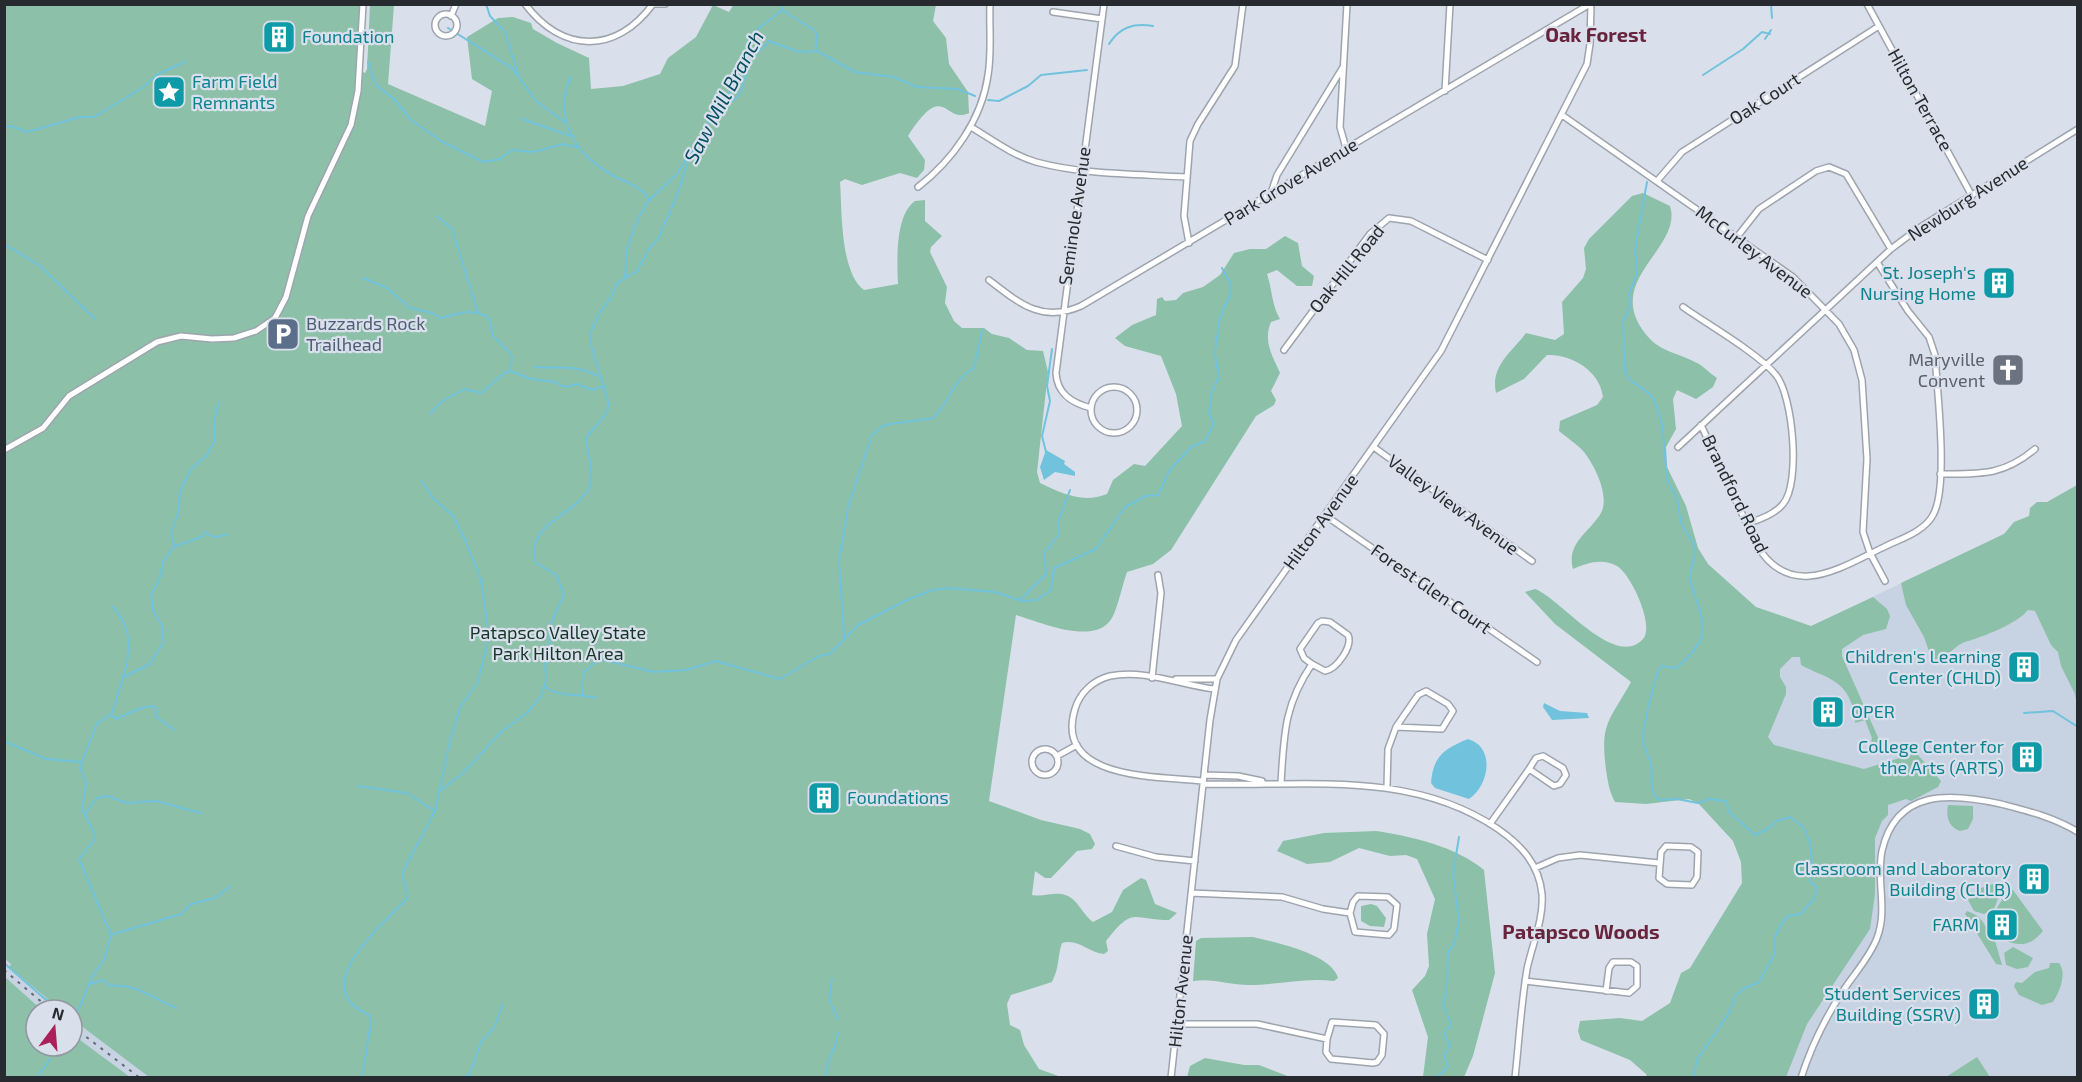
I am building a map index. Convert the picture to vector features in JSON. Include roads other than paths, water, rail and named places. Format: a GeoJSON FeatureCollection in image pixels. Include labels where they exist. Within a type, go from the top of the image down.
{"type":"FeatureCollection","features":[{"type":"Feature","properties":{"kind":"street"},"geometry":{"type":"LineString","coordinates":[[4,450],[43,428],[69,396],[157,342],[181,336],[234,338],[256,331],[275,318],[286,297],[308,216],[343,146],[354,117],[358,91],[363,4]]}},
{"type":"Feature","properties":{"kind":"street"},"geometry":{"type":"LineString","coordinates":[[452,16],[456,4]]}},
{"type":"Feature","properties":{"kind":"street"},"geometry":{"type":"LineString","coordinates":[[525,4],[554,32],[586,42],[600,42],[627,32],[641,20],[653,4],[665,4]]}},
{"type":"Feature","properties":{"kind":"street"},"geometry":{"type":"LineString","coordinates":[[918,187],[949,156],[971,127],[981,106],[988,74],[990,4]]}},
{"type":"Feature","properties":{"kind":"street","name":"Seminole Avenue"},"geometry":{"type":"LineString","coordinates":[[1091,408],[1098,394],[1115,387],[1130,392],[1137,410],[1130,427],[1116,433],[1098,426],[1091,408],[1066,397],[1057,382],[1062,314],[1104,4]]}},
{"type":"Feature","properties":{"kind":"street"},"geometry":{"type":"LineString","coordinates":[[1189,243],[1184,225],[1193,132],[1235,66],[1243,4]]}},
{"type":"Feature","properties":{"kind":"street"},"geometry":{"type":"LineString","coordinates":[[1346,148],[1340,127],[1347,4]]}},
{"type":"Feature","properties":{"kind":"street"},"geometry":{"type":"LineString","coordinates":[[1445,91],[1450,4]]}},
{"type":"Feature","properties":{"kind":"street","name":"Park Grove Avenue"},"geometry":{"type":"LineString","coordinates":[[1062,314],[1189,243],[1590,4]]}},
{"type":"Feature","properties":{"kind":"street","name":"Hilton Avenue"},"geometry":{"type":"LineString","coordinates":[[1171,1077],[1203,780],[1217,679],[1244,627],[1375,448],[1441,351],[1562,115],[1590,55],[1590,4]]}},
{"type":"Feature","properties":{"kind":"street","name":"Hilton Terrace"},"geometry":{"type":"LineString","coordinates":[[1867,4],[1972,196]]}},
{"type":"Feature","properties":{"kind":"street"},"geometry":{"type":"LineString","coordinates":[[1053,12],[1102,19]]}},
{"type":"Feature","properties":{"kind":"street"},"geometry":{"type":"LineString","coordinates":[[441,16],[452,16],[457,21],[456,32],[450,36],[443,36],[436,28],[436,21],[441,16]]}},
{"type":"Feature","properties":{"kind":"street","name":"Oak Court"},"geometry":{"type":"LineString","coordinates":[[1657,181],[1682,152],[1879,26]]}},
{"type":"Feature","properties":{"kind":"street"},"geometry":{"type":"LineString","coordinates":[[1271,193],[1277,175],[1343,67]]}},
{"type":"Feature","properties":{"kind":"street","name":"McCurley Avenue"},"geometry":{"type":"LineString","coordinates":[[1562,115],[1802,283],[1827,309],[1848,336],[1859,363],[1867,459],[1862,524],[1870,554],[1886,581]]}},
{"type":"Feature","properties":{"kind":"street"},"geometry":{"type":"LineString","coordinates":[[971,127],[1023,157],[1082,169],[1187,177]]}},
{"type":"Feature","properties":{"kind":"street","name":"Newburg Avenue"},"geometry":{"type":"LineString","coordinates":[[1678,447],[1891,249],[2078,129]]}},
{"type":"Feature","properties":{"kind":"street"},"geometry":{"type":"LineString","coordinates":[[1737,237],[1759,209],[1816,171],[1829,166],[1846,174],[1891,249]]}},
{"type":"Feature","properties":{"kind":"street","name":"Oak Hill Road"},"geometry":{"type":"LineString","coordinates":[[1284,350],[1370,234],[1389,218],[1411,221],[1488,261]]}},
{"type":"Feature","properties":{"kind":"street","name":"Brandford Road"},"geometry":{"type":"LineString","coordinates":[[1701,425],[1747,524],[1766,559],[1793,575],[1823,575],[1915,532],[1928,522],[1937,505],[1940,474],[1933,345],[1877,262]]}},
{"type":"Feature","properties":{"kind":"street"},"geometry":{"type":"LineString","coordinates":[[989,280],[1022,305],[1062,314]]}},
{"type":"Feature","properties":{"kind":"street"},"geometry":{"type":"LineString","coordinates":[[1683,307],[1766,366],[1780,380],[1789,401],[1791,485],[1784,503],[1778,509],[1747,524]]}},
{"type":"Feature","properties":{"kind":"street","name":"Valley View Avenue"},"geometry":{"type":"LineString","coordinates":[[1375,448],[1532,561]]}},
{"type":"Feature","properties":{"kind":"street"},"geometry":{"type":"LineString","coordinates":[[1940,474],[1978,474],[2001,470],[2022,460],[2035,449]]}},
{"type":"Feature","properties":{"kind":"street","name":"Forest Glen Court"},"geometry":{"type":"LineString","coordinates":[[1326,516],[1537,662]]}},
{"type":"Feature","properties":{"kind":"street"},"geometry":{"type":"LineString","coordinates":[[1152,678],[1161,593],[1158,575]]}},
{"type":"Feature","properties":{"kind":"street"},"geometry":{"type":"LineString","coordinates":[[1330,622],[1348,635],[1348,646],[1332,669],[1325,671],[1312,664],[1304,658],[1300,649],[1318,623],[1330,622]]}},
{"type":"Feature","properties":{"kind":"street"},"geometry":{"type":"LineString","coordinates":[[1281,783],[1288,710],[1297,686],[1312,664]]}},
{"type":"Feature","properties":{"kind":"street"},"geometry":{"type":"LineString","coordinates":[[1214,689],[1152,678],[1113,676],[1102,679],[1087,689],[1079,698],[1072,728],[1077,745],[1088,758],[1108,770],[1203,780],[1238,776],[1270,783],[1387,787],[1437,799],[1490,824],[1515,841],[1535,868],[1542,903],[1525,981],[1515,1077]]}},
{"type":"Feature","properties":{"kind":"street"},"geometry":{"type":"LineString","coordinates":[[1172,680],[1193,677],[1217,679]]}},
{"type":"Feature","properties":{"kind":"street"},"geometry":{"type":"LineString","coordinates":[[1387,787],[1388,749],[1396,727],[1418,695],[1426,691],[1448,704],[1453,711],[1442,729],[1396,727]]}},
{"type":"Feature","properties":{"kind":"street"},"geometry":{"type":"LineString","coordinates":[[1057,756],[1077,745]]}},
{"type":"Feature","properties":{"kind":"street"},"geometry":{"type":"LineString","coordinates":[[1050,750],[1057,756],[1058,766],[1053,773],[1042,775],[1035,770],[1033,760],[1039,751],[1050,750]]}},
{"type":"Feature","properties":{"kind":"street"},"geometry":{"type":"LineString","coordinates":[[1490,824],[1528,769],[1536,758],[1543,756],[1563,768],[1566,775],[1560,784],[1554,786],[1528,769]]}},
{"type":"Feature","properties":{"kind":"street"},"geometry":{"type":"LineString","coordinates":[[1801,1077],[1828,1014],[1878,936],[1882,917],[1882,852],[1891,829],[1907,810],[1938,797],[1967,797],[2042,814],[2078,832]]}},
{"type":"Feature","properties":{"kind":"street"},"geometry":{"type":"LineString","coordinates":[[1116,846],[1156,857],[1195,861]]}},
{"type":"Feature","properties":{"kind":"street"},"geometry":{"type":"LineString","coordinates":[[1666,846],[1695,849],[1699,856],[1695,882],[1687,885],[1662,881],[1659,878],[1659,863],[1661,852],[1666,846]]}},
{"type":"Feature","properties":{"kind":"street"},"geometry":{"type":"LineString","coordinates":[[1535,868],[1558,858],[1580,855],[1659,863]]}},
{"type":"Feature","properties":{"kind":"street"},"geometry":{"type":"LineString","coordinates":[[1191,893],[1282,897],[1323,909],[1350,913]]}},
{"type":"Feature","properties":{"kind":"street"},"geometry":{"type":"LineString","coordinates":[[1358,896],[1388,897],[1397,905],[1394,929],[1389,935],[1354,932],[1350,913],[1353,902],[1358,896]]}},
{"type":"Feature","properties":{"kind":"street"},"geometry":{"type":"LineString","coordinates":[[1525,981],[1606,991],[1632,992],[1637,986],[1637,966],[1631,962],[1613,962],[1609,969],[1606,991]]}},
{"type":"Feature","properties":{"kind":"street"},"geometry":{"type":"LineString","coordinates":[[1332,1022],[1376,1025],[1383,1030],[1384,1034],[1382,1055],[1377,1062],[1373,1063],[1330,1059],[1326,1052],[1327,1039],[1332,1022]]}},
{"type":"Feature","properties":{"kind":"street"},"geometry":{"type":"LineString","coordinates":[[1178,1024],[1257,1024],[1327,1039]]}},
{"type":"Feature","properties":{"kind":"water"},"geometry":{"type":"Polygon","coordinates":[[[1046,450],[1065,461],[1064,464],[1075,472],[1075,476],[1055,472],[1044,480],[1040,467],[1046,450]]]}},
{"type":"Feature","properties":{"kind":"water"},"geometry":{"type":"Polygon","coordinates":[[[1544,703],[1560,711],[1587,713],[1589,718],[1552,720],[1543,707],[1544,703]]]}},
{"type":"Feature","properties":{"kind":"water"},"geometry":{"type":"Polygon","coordinates":[[[1468,739],[1477,743],[1486,758],[1485,776],[1476,793],[1469,799],[1435,788],[1431,783],[1434,766],[1441,755],[1452,746],[1468,739]]]}},
{"type":"Feature","properties":{"kind":"waterway"},"geometry":{"type":"LineString","coordinates":[[486,4],[490,16],[505,32],[518,74]]}},
{"type":"Feature","properties":{"kind":"waterway","name":"Saw Mill Branch"},"geometry":{"type":"LineString","coordinates":[[440,791],[464,772],[502,731],[527,713],[541,696],[546,681],[545,662],[549,650],[550,626],[564,594],[556,575],[536,563],[534,550],[537,538],[544,529],[575,505],[589,488],[591,469],[586,438],[607,412],[609,404],[591,345],[591,332],[617,283],[637,271],[649,249],[658,239],[676,198],[689,158],[710,119],[730,92],[754,32],[781,11],[784,4]]}},
{"type":"Feature","properties":{"kind":"waterway"},"geometry":{"type":"LineString","coordinates":[[1771,4],[1772,18]]}},
{"type":"Feature","properties":{"kind":"waterway"},"geometry":{"type":"LineString","coordinates":[[782,10],[814,30],[817,34],[816,51]]}},
{"type":"Feature","properties":{"kind":"waterway"},"geometry":{"type":"LineString","coordinates":[[1109,44],[1122,30],[1139,25],[1153,26]]}},
{"type":"Feature","properties":{"kind":"waterway"},"geometry":{"type":"LineString","coordinates":[[448,28],[512,68],[536,101],[567,124]]}},
{"type":"Feature","properties":{"kind":"waterway"},"geometry":{"type":"LineString","coordinates":[[1765,39],[1771,30]]}},
{"type":"Feature","properties":{"kind":"waterway"},"geometry":{"type":"LineString","coordinates":[[1703,75],[1743,49],[1762,32],[1770,34]]}},
{"type":"Feature","properties":{"kind":"waterway"},"geometry":{"type":"LineString","coordinates":[[722,103],[736,98],[743,86],[752,59],[769,41],[799,52],[817,51],[855,72],[894,77],[917,87],[958,89],[975,96]]}},
{"type":"Feature","properties":{"kind":"waterway"},"geometry":{"type":"LineString","coordinates":[[4,127],[11,126],[27,132],[80,117],[94,117],[142,88],[158,74],[185,62]]}},
{"type":"Feature","properties":{"kind":"waterway"},"geometry":{"type":"LineString","coordinates":[[368,62],[378,87],[394,99],[411,120],[441,141],[483,162],[500,159],[512,150],[534,152],[563,144],[577,147]]}},
{"type":"Feature","properties":{"kind":"waterway"},"geometry":{"type":"LineString","coordinates":[[988,100],[999,101],[1028,86],[1041,75],[1087,70]]}},
{"type":"Feature","properties":{"kind":"waterway"},"geometry":{"type":"LineString","coordinates":[[571,77],[566,90],[564,108],[568,127],[577,144],[596,164],[637,187],[650,201]]}},
{"type":"Feature","properties":{"kind":"waterway"},"geometry":{"type":"LineString","coordinates":[[522,119],[571,136]]}},
{"type":"Feature","properties":{"kind":"waterway"},"geometry":{"type":"LineString","coordinates":[[625,277],[627,249],[637,221],[647,202],[677,174],[691,151]]}},
{"type":"Feature","properties":{"kind":"waterway"},"geometry":{"type":"LineString","coordinates":[[1647,182],[1635,249],[1637,274],[1629,294],[1630,307],[1623,322],[1625,372],[1630,380],[1648,392],[1658,410],[1669,483],[1676,497],[1682,524],[1693,541],[1695,549],[1690,580],[1701,613],[1703,627],[1699,642],[1689,657],[1676,668],[1661,666],[1656,679],[1643,738],[1651,765],[1652,789],[1660,800],[1677,799],[1698,803],[1709,799],[1726,801],[1729,812],[1755,835],[1768,829],[1776,821],[1790,817],[1806,832],[1812,861],[1810,882],[1817,887],[1815,897],[1801,914],[1788,916],[1781,924],[1775,937],[1775,953],[1759,982],[1736,995],[1729,1013],[1698,1058],[1693,1078]]}},
{"type":"Feature","properties":{"kind":"waterway"},"geometry":{"type":"LineString","coordinates":[[437,216],[452,229],[478,313]]}},
{"type":"Feature","properties":{"kind":"waterway"},"geometry":{"type":"LineString","coordinates":[[4,244],[39,265],[95,319]]}},
{"type":"Feature","properties":{"kind":"waterway"},"geometry":{"type":"LineString","coordinates":[[582,694],[584,672],[599,659],[654,672],[686,670],[716,661],[780,679],[819,656],[830,654],[858,625],[932,590],[948,588],[995,592],[1022,601],[1037,600],[1051,590],[1054,568],[1096,549],[1125,507],[1146,496],[1158,495],[1170,470],[1191,447],[1205,441],[1214,423],[1209,414],[1211,394],[1219,377],[1215,354],[1219,320],[1231,293],[1231,285],[1222,268]]}},
{"type":"Feature","properties":{"kind":"waterway"},"geometry":{"type":"LineString","coordinates":[[363,278],[387,288],[410,308],[432,313],[440,318],[471,312],[489,318],[493,336],[512,355],[511,371]]}},
{"type":"Feature","properties":{"kind":"waterway"},"geometry":{"type":"LineString","coordinates":[[844,637],[839,561],[848,507],[872,435],[884,425],[933,418],[955,386],[974,368],[982,330]]}},
{"type":"Feature","properties":{"kind":"waterway"},"geometry":{"type":"LineString","coordinates":[[1046,452],[1042,436],[1050,401],[1047,386],[1052,349]]}},
{"type":"Feature","properties":{"kind":"waterway"},"geometry":{"type":"LineString","coordinates":[[534,367],[574,368],[598,376]]}},
{"type":"Feature","properties":{"kind":"waterway"},"geometry":{"type":"LineString","coordinates":[[430,414],[441,402],[464,389],[481,393],[504,373],[511,371],[531,379],[555,382],[564,387],[577,384],[592,390],[605,386]]}},
{"type":"Feature","properties":{"kind":"waterway"},"geometry":{"type":"LineString","coordinates":[[124,677],[150,664],[163,643],[163,627],[154,613],[151,596],[160,577],[163,561],[174,547],[171,532],[178,513],[180,492],[191,469],[207,455],[214,442],[214,420],[219,402]]}},
{"type":"Feature","properties":{"kind":"waterway","name":"Saw Mill Branch"},"geometry":{"type":"LineString","coordinates":[[362,1078],[371,1022],[369,1015],[351,1003],[344,988],[346,972],[368,939],[408,897],[402,873],[435,811],[449,745],[460,707],[478,682],[489,636],[481,580],[465,540],[453,516],[432,497],[422,481]]}},
{"type":"Feature","properties":{"kind":"waterway"},"geometry":{"type":"LineString","coordinates":[[1020,600],[1046,574],[1044,554],[1059,534],[1058,522],[1070,490]]}},
{"type":"Feature","properties":{"kind":"waterway"},"geometry":{"type":"LineString","coordinates":[[174,547],[201,537],[205,532],[213,537],[227,535]]}},
{"type":"Feature","properties":{"kind":"waterway"},"geometry":{"type":"LineString","coordinates":[[83,998],[93,975],[104,960],[111,935],[79,859],[95,839],[82,809],[86,783],[80,767],[97,723],[111,714],[114,708],[128,656],[127,631],[112,606]]}},
{"type":"Feature","properties":{"kind":"waterway"},"geometry":{"type":"LineString","coordinates":[[544,686],[562,694],[596,698]]}},
{"type":"Feature","properties":{"kind":"waterway"},"geometry":{"type":"LineString","coordinates":[[111,714],[116,719],[141,708],[153,706],[157,709],[155,716],[174,730]]}},
{"type":"Feature","properties":{"kind":"waterway"},"geometry":{"type":"LineString","coordinates":[[2024,713],[2053,711],[2078,727]]}},
{"type":"Feature","properties":{"kind":"waterway"},"geometry":{"type":"LineString","coordinates":[[4,741],[46,759],[81,762]]}},
{"type":"Feature","properties":{"kind":"waterway"},"geometry":{"type":"LineString","coordinates":[[358,786],[407,793],[435,811]]}},
{"type":"Feature","properties":{"kind":"waterway"},"geometry":{"type":"LineString","coordinates":[[85,814],[97,798],[108,796],[127,803],[156,801],[201,813]]}},
{"type":"Feature","properties":{"kind":"waterway"},"geometry":{"type":"LineString","coordinates":[[1436,1078],[1448,1067],[1444,1055],[1450,1046],[1444,1034],[1451,1025],[1443,1005],[1447,989],[1448,953],[1455,941],[1459,920],[1453,874],[1459,837]]}},
{"type":"Feature","properties":{"kind":"waterway"},"geometry":{"type":"LineString","coordinates":[[111,935],[181,914],[191,904],[215,898],[231,886]]}},
{"type":"Feature","properties":{"kind":"waterway"},"geometry":{"type":"LineString","coordinates":[[4,963],[44,998]]}},
{"type":"Feature","properties":{"kind":"waterway"},"geometry":{"type":"LineString","coordinates":[[832,978],[829,999],[838,1019]]}},
{"type":"Feature","properties":{"kind":"waterway"},"geometry":{"type":"LineString","coordinates":[[90,984],[103,980],[110,986],[127,986],[176,1008]]}},
{"type":"Feature","properties":{"kind":"waterway"},"geometry":{"type":"LineString","coordinates":[[461,1078],[470,1074],[481,1042],[494,1028],[503,1003]]}},
{"type":"Feature","properties":{"kind":"waterway"},"geometry":{"type":"LineString","coordinates":[[827,1078],[827,1066],[838,1032]]}},
{"type":"Feature","properties":{"kind":"waterway"},"geometry":{"type":"LineString","coordinates":[[37,1078],[50,1059]]}},
{"type":"Feature","properties":{"kind":"railway"},"geometry":{"type":"LineString","coordinates":[[4,970],[37,998]]}},
{"type":"Feature","properties":{"kind":"railway"},"geometry":{"type":"LineString","coordinates":[[84,1035],[140,1078]]}},
{"type":"Feature","properties":{"kind":"place","name":"Foundation"},"geometry":{"type":"Point","coordinates":[279,37]}},
{"type":"Feature","properties":{"kind":"place","name":"Farm Field Remnants"},"geometry":{"type":"Point","coordinates":[169,92]}},
{"type":"Feature","properties":{"kind":"place","name":"St. Joseph's Nursing Home"},"geometry":{"type":"Point","coordinates":[1999,283]}},
{"type":"Feature","properties":{"kind":"place","name":"Buzzards Rock Trailhead"},"geometry":{"type":"Point","coordinates":[283,334]}},
{"type":"Feature","properties":{"kind":"place","name":"Maryville Convent"},"geometry":{"type":"Point","coordinates":[2008,370]}},
{"type":"Feature","properties":{"kind":"place","name":"Children's Learning Center (CHLD)"},"geometry":{"type":"Point","coordinates":[2024,667]}},
{"type":"Feature","properties":{"kind":"place","name":"OPER"},"geometry":{"type":"Point","coordinates":[1828,712]}},
{"type":"Feature","properties":{"kind":"place","name":"College Center for the Arts (ARTS)"},"geometry":{"type":"Point","coordinates":[2027,757]}},
{"type":"Feature","properties":{"kind":"place","name":"Foundations"},"geometry":{"type":"Point","coordinates":[824,798]}},
{"type":"Feature","properties":{"kind":"place","name":"Classroom and Laboratory Building (CLLB)"},"geometry":{"type":"Point","coordinates":[2034,879]}},
{"type":"Feature","properties":{"kind":"place","name":"FARM"},"geometry":{"type":"Point","coordinates":[2002,925]}},
{"type":"Feature","properties":{"kind":"place","name":"Student Services Building (SSRV)"},"geometry":{"type":"Point","coordinates":[1984,1004]}},
{"type":"Feature","properties":{"kind":"district","name":"Oak Forest"},"geometry":{"type":"Point","coordinates":[1596,35]}},
{"type":"Feature","properties":{"kind":"district","name":"Patapsco Woods"},"geometry":{"type":"Point","coordinates":[1581,932]}},
{"type":"Feature","properties":{"kind":"park label","name":"Patapsco Valley State Park Hilton Area"},"geometry":{"type":"Point","coordinates":[558,643]}}]}
